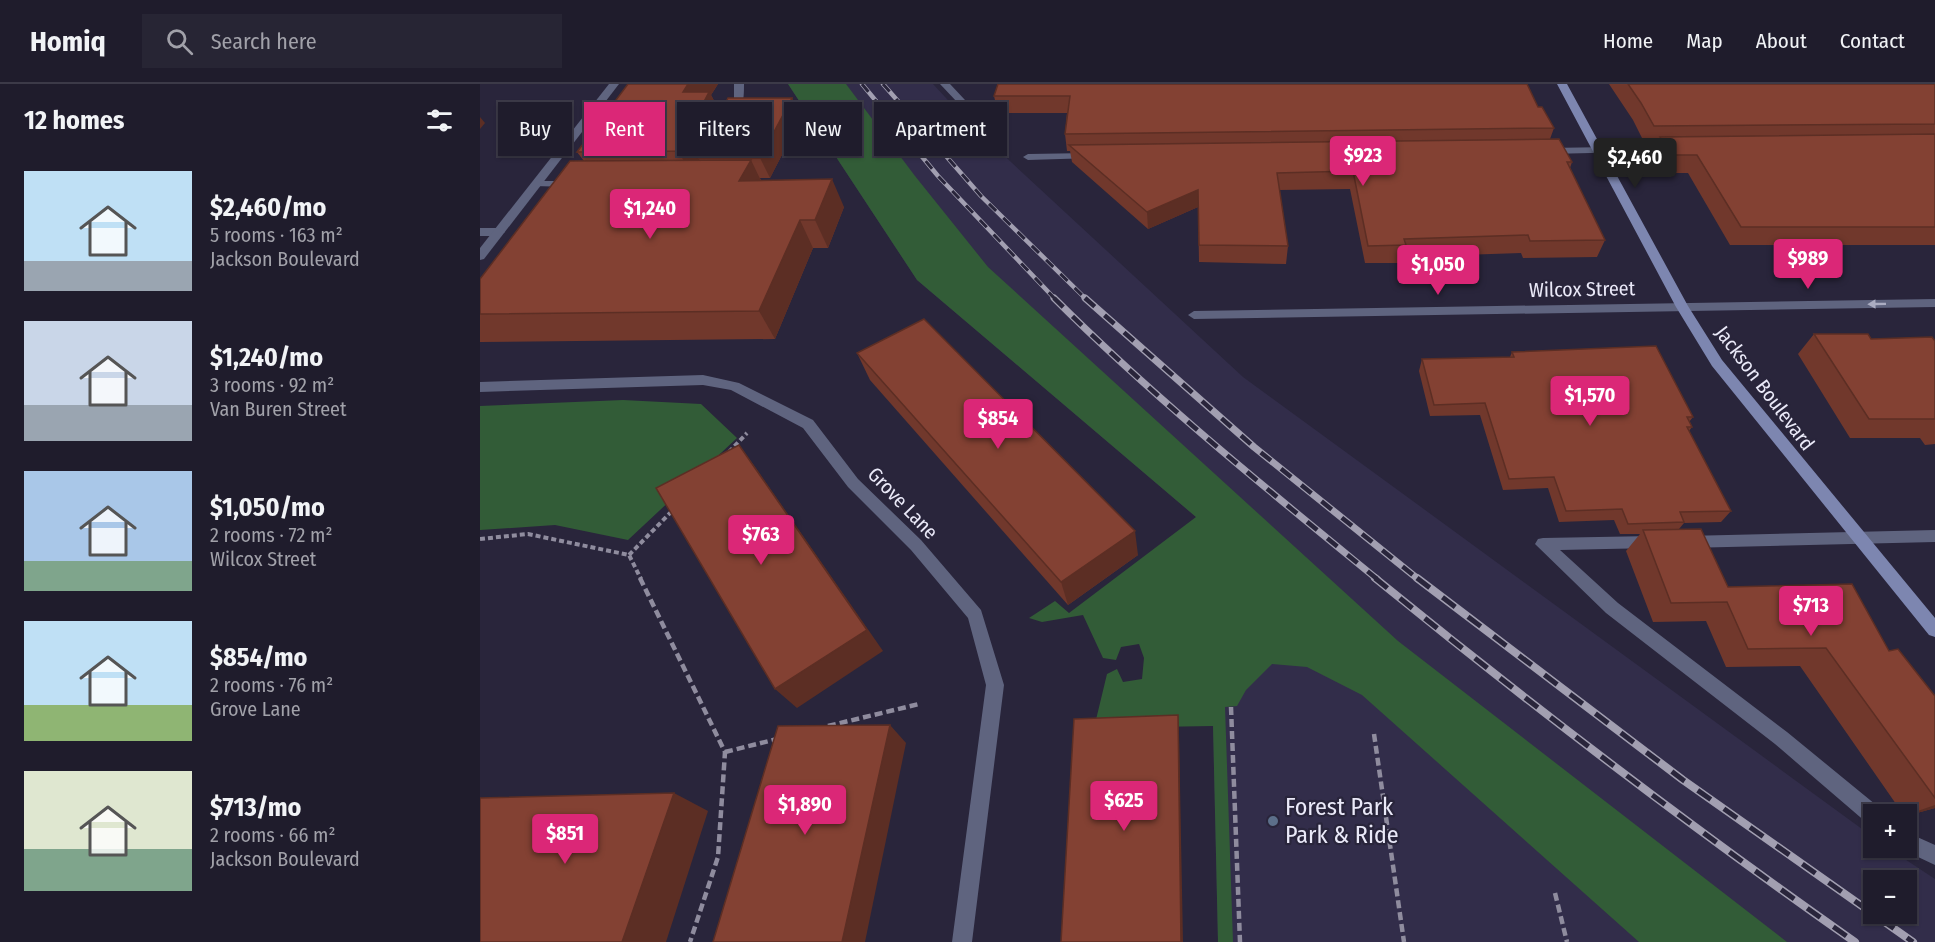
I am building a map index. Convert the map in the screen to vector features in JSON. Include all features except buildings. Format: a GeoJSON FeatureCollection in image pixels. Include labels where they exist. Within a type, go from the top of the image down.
{"type":"FeatureCollection","features":[{"type":"Feature","properties":{"kind":"street"},"geometry":{"type":"LineString","coordinates":[[480,256],[614,84]]}},
{"type":"Feature","properties":{"kind":"street"},"geometry":{"type":"LineString","coordinates":[[738,102],[739,84]]}},
{"type":"Feature","properties":{"kind":"street"},"geometry":{"type":"LineString","coordinates":[[945,84],[962,102]]}},
{"type":"Feature","properties":{"kind":"street","name":"Jackson Boulevard"},"geometry":{"type":"LineString","coordinates":[[1562,84],[1682,307],[1717,363],[1935,630]]}},
{"type":"Feature","properties":{"kind":"street"},"geometry":{"type":"LineString","coordinates":[[1540,151],[1683,149]]}},
{"type":"Feature","properties":{"kind":"street"},"geometry":{"type":"LineString","coordinates":[[1028,157],[1100,156]]}},
{"type":"Feature","properties":{"kind":"street"},"geometry":{"type":"LineString","coordinates":[[537,184],[582,184]]}},
{"type":"Feature","properties":{"kind":"street"},"geometry":{"type":"LineString","coordinates":[[480,232],[499,232]]}},
{"type":"Feature","properties":{"kind":"street","name":"Wilcox Street"},"geometry":{"type":"LineString","coordinates":[[1194,315],[1935,303]]}},
{"type":"Feature","properties":{"kind":"street","name":"Grove Lane"},"geometry":{"type":"LineString","coordinates":[[480,387],[702,380],[734,386],[808,424],[854,483],[916,545],[975,615],[995,685],[962,942]]}},
{"type":"Feature","properties":{"kind":"street"},"geometry":{"type":"LineString","coordinates":[[1863,807],[1781,738],[1612,608],[1542,544],[1935,536]]}},
{"type":"Feature","properties":{"kind":"street"},"geometry":{"type":"LineString","coordinates":[[1917,846],[1935,855]]}},
{"type":"Feature","properties":{"kind":"path"},"geometry":{"type":"LineString","coordinates":[[724,457],[747,433]]}},
{"type":"Feature","properties":{"kind":"path"},"geometry":{"type":"LineString","coordinates":[[629,555],[676,506]]}},
{"type":"Feature","properties":{"kind":"path"},"geometry":{"type":"LineString","coordinates":[[480,539],[528,534],[629,555]]}},
{"type":"Feature","properties":{"kind":"path"},"geometry":{"type":"LineString","coordinates":[[629,555],[725,752],[718,857],[690,942]]}},
{"type":"Feature","properties":{"kind":"path"},"geometry":{"type":"LineString","coordinates":[[817,729],[919,704]]}},
{"type":"Feature","properties":{"kind":"path"},"geometry":{"type":"LineString","coordinates":[[1231,707],[1240,942]]}},
{"type":"Feature","properties":{"kind":"path"},"geometry":{"type":"LineString","coordinates":[[1374,734],[1404,942]]}},
{"type":"Feature","properties":{"kind":"path"},"geometry":{"type":"LineString","coordinates":[[725,752],[782,738]]}},
{"type":"Feature","properties":{"kind":"path"},"geometry":{"type":"LineString","coordinates":[[1554,893],[1567,942]]}},
{"type":"Feature","properties":{"kind":"shaded area"},"geometry":{"type":"Polygon","coordinates":[[[788,84],[933,84],[950,102],[874,102],[874,156],[1004,156],[1243,377],[1863,830],[1863,858],[1903,858],[1935,879],[1935,942],[1218,942],[1213,726],[1196,517],[917,280],[835,156],[862,156],[862,102],[800,102],[788,84]]]}},
{"type":"Feature","properties":{"kind":"green space"},"geometry":{"type":"Polygon","coordinates":[[[788,84],[846,84],[860,102],[800,102],[788,84]]]}},
{"type":"Feature","properties":{"kind":"green space"},"geometry":{"type":"Polygon","coordinates":[[[862,105],[874,121],[874,156],[900,156],[988,267],[1398,641],[1787,942],[1639,942],[1362,695],[1307,667],[1272,664],[1246,690],[1237,706],[1225,707],[1233,942],[1218,942],[1213,726],[1094,728],[1107,674],[1117,669],[1123,682],[1142,679],[1144,658],[1139,644],[1121,647],[1116,660],[1103,658],[1083,615],[1042,622],[1029,618],[1055,601],[1069,613],[1196,517],[917,280],[835,156],[862,156],[862,105]]]}},
{"type":"Feature","properties":{"kind":"green space"},"geometry":{"type":"Polygon","coordinates":[[[623,400],[701,404],[737,438],[628,540],[555,525],[480,530],[480,406],[623,400]]]}},
{"type":"Feature","properties":{"kind":"railway"},"geometry":{"type":"LineString","coordinates":[[862,84],[938,176],[1055,299]]}},
{"type":"Feature","properties":{"kind":"railway"},"geometry":{"type":"LineString","coordinates":[[883,84],[981,196],[1087,300]]}},
{"type":"Feature","properties":{"kind":"railway"},"geometry":{"type":"LineString","coordinates":[[1085,298],[1254,447],[1418,579]]}},
{"type":"Feature","properties":{"kind":"railway"},"geometry":{"type":"LineString","coordinates":[[1055,299],[1172,408],[1377,579]]}},
{"type":"Feature","properties":{"kind":"railway"},"geometry":{"type":"LineString","coordinates":[[1375,578],[1612,764],[1855,942]]}},
{"type":"Feature","properties":{"kind":"railway"},"geometry":{"type":"LineString","coordinates":[[1417,578],[1683,780],[1913,942]]}},
{"type":"Feature","properties":{"kind":"place","name":"Forest Park Park & Ride"},"geometry":{"type":"Point","coordinates":[1273,821]}}]}
